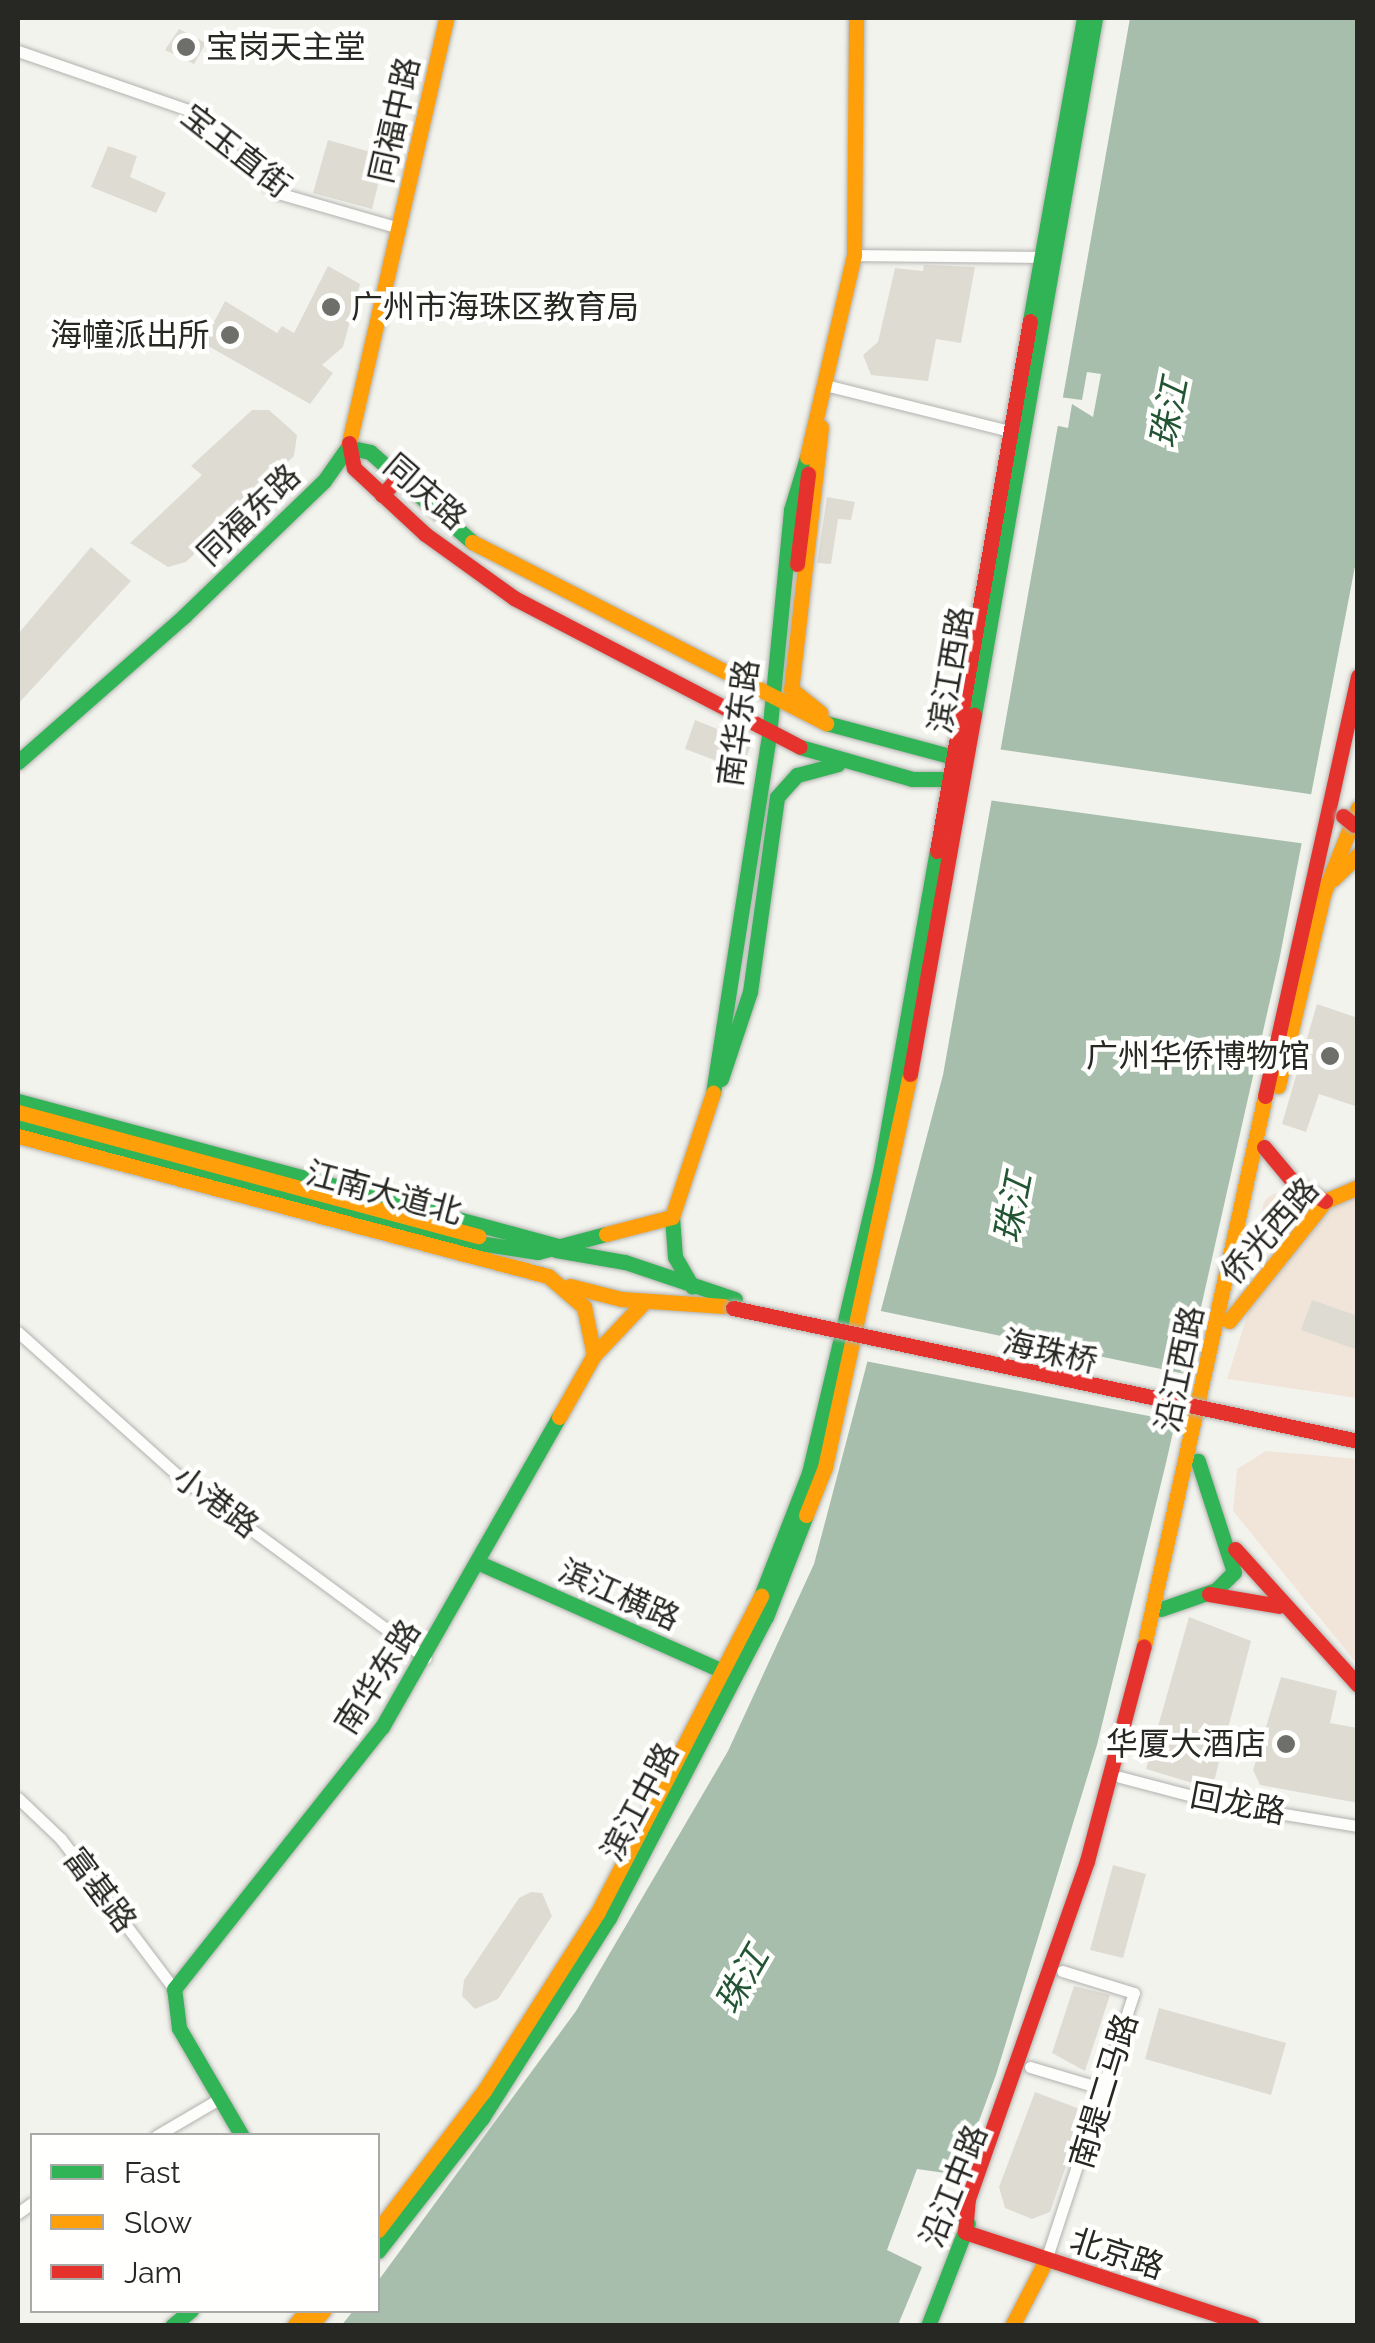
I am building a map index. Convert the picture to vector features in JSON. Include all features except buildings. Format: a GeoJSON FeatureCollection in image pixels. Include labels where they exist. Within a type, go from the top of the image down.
{"type":"FeatureCollection","features":[{"type":"Feature","properties":{"kind":"main road","name":"同福中路"},"geometry":{"type":"LineString","coordinates":[[398,231],[446,18]]}},
{"type":"Feature","properties":{"kind":"main road","name":"南华东路"},"geometry":{"type":"LineString","coordinates":[[692,1287],[675,1257],[672,1218],[713,1093],[758,792],[768,735],[782,697],[790,510],[828,386],[854,256],[858,161],[856,18]]}},
{"type":"Feature","properties":{"kind":"main road","name":"滨江西路"},"geometry":{"type":"LineString","coordinates":[[852,1330],[917,1044],[1041,258],[1084,18]]}},
{"type":"Feature","properties":{"kind":"main road","name":"滨江西路"},"geometry":{"type":"LineString","coordinates":[[852,1330],[950,756],[1095,18]]}},
{"type":"Feature","properties":{"kind":"main road","name":"同福东路"},"geometry":{"type":"LineString","coordinates":[[18,762],[184,616],[324,481],[348,447],[398,231]]}},
{"type":"Feature","properties":{"kind":"main road"},"geometry":{"type":"LineString","coordinates":[[797,564],[822,408]]}},
{"type":"Feature","properties":{"kind":"main road"},"geometry":{"type":"LineString","coordinates":[[782,697],[822,408]]}},
{"type":"Feature","properties":{"kind":"main road","name":"同庆路"},"geometry":{"type":"LineString","coordinates":[[946,785],[852,764],[768,735],[585,640],[461,558],[382,495],[354,468],[348,447],[370,452],[472,542],[856,736],[950,756]]}},
{"type":"Feature","properties":{"kind":"main road"},"geometry":{"type":"LineString","coordinates":[[382,495],[397,479]]}},
{"type":"Feature","properties":{"kind":"main road","name":"沿江西路"},"geometry":{"type":"LineString","coordinates":[[1026,2066],[1138,1672],[1350,814],[1358,676]]}},
{"type":"Feature","properties":{"kind":"main road"},"geometry":{"type":"LineString","coordinates":[[946,785],[961,774],[950,756]]}},
{"type":"Feature","properties":{"kind":"main road"},"geometry":{"type":"LineString","coordinates":[[713,1093],[746,1011],[770,846],[787,782],[808,769],[852,764]]}},
{"type":"Feature","properties":{"kind":"main road"},"geometry":{"type":"LineString","coordinates":[[758,792],[770,846]]}},
{"type":"Feature","properties":{"kind":"main road","name":"沿江西路"},"geometry":{"type":"LineString","coordinates":[[1026,2066],[1062,1971],[1120,1776],[1198,1461],[1264,1148],[1323,895],[1350,814]]}},
{"type":"Feature","properties":{"kind":"main road"},"geometry":{"type":"LineString","coordinates":[[1323,895],[1358,855]]}},
{"type":"Feature","properties":{"kind":"main road"},"geometry":{"type":"LineString","coordinates":[[18,1101],[564,1250]]}},
{"type":"Feature","properties":{"kind":"main road","name":"江南大道北"},"geometry":{"type":"LineString","coordinates":[[18,1112],[564,1250],[692,1287],[734,1304]]}},
{"type":"Feature","properties":{"kind":"main road","name":"江南大道北"},"geometry":{"type":"LineString","coordinates":[[18,1123],[509,1254],[586,1292],[645,1301],[734,1304]]}},
{"type":"Feature","properties":{"kind":"main road"},"geometry":{"type":"LineString","coordinates":[[18,1136],[548,1276],[584,1307],[594,1355]]}},
{"type":"Feature","properties":{"kind":"main road"},"geometry":{"type":"LineString","coordinates":[[1264,1148],[1294,1184],[1325,1201]]}},
{"type":"Feature","properties":{"kind":"main road","name":"侨光西路"},"geometry":{"type":"LineString","coordinates":[[1229,1321],[1325,1201],[1358,1187]]}},
{"type":"Feature","properties":{"kind":"main road"},"geometry":{"type":"LineString","coordinates":[[434,1236],[564,1250],[672,1218]]}},
{"type":"Feature","properties":{"kind":"main road","name":"南华东路"},"geometry":{"type":"LineString","coordinates":[[173,1996],[375,1737],[426,1658],[594,1355],[645,1301]]}},
{"type":"Feature","properties":{"kind":"main road","name":"海珠桥"},"geometry":{"type":"LineString","coordinates":[[734,1304],[1190,1403],[1358,1432]]}},
{"type":"Feature","properties":{"kind":"main road","name":"海珠桥"},"geometry":{"type":"LineString","coordinates":[[734,1304],[1358,1440]]}},
{"type":"Feature","properties":{"kind":"main road","name":"滨江中路"},"geometry":{"type":"LineString","coordinates":[[380,2248],[454,2156],[567,1988],[730,1674],[800,1500],[852,1330]]}},
{"type":"Feature","properties":{"kind":"main road"},"geometry":{"type":"LineString","coordinates":[[1161,1609],[1225,1586],[1234,1572],[1198,1461]]}},
{"type":"Feature","properties":{"kind":"main road"},"geometry":{"type":"LineString","coordinates":[[1226,1538],[1279,1606],[1358,1685]]}},
{"type":"Feature","properties":{"kind":"main road","name":"滨江横路"},"geometry":{"type":"LineString","coordinates":[[479,1564],[730,1674]]}},
{"type":"Feature","properties":{"kind":"main road"},"geometry":{"type":"LineString","coordinates":[[1203,1593],[1279,1606]]}},
{"type":"Feature","properties":{"kind":"main road","name":"滨江中路"},"geometry":{"type":"LineString","coordinates":[[380,2227],[559,1975],[730,1674]]}},
{"type":"Feature","properties":{"kind":"main road"},"geometry":{"type":"LineString","coordinates":[[173,1996],[219,2100],[240,2133]]}},
{"type":"Feature","properties":{"kind":"main road","name":"沿江中路"},"geometry":{"type":"LineString","coordinates":[[928,2326],[1026,2066]]}},
{"type":"Feature","properties":{"kind":"main road","name":"北京路"},"geometry":{"type":"LineString","coordinates":[[965,2232],[1252,2326]]}},
{"type":"Feature","properties":{"kind":"main road"},"geometry":{"type":"LineString","coordinates":[[1012,2326],[1046,2260]]}},
{"type":"Feature","properties":{"kind":"street","name":"宝玉直街"},"geometry":{"type":"LineString","coordinates":[[18,51],[194,112],[194,121],[278,192],[398,231]]}},
{"type":"Feature","properties":{"kind":"street"},"geometry":{"type":"LineString","coordinates":[[854,256],[1041,258]]}},
{"type":"Feature","properties":{"kind":"street"},"geometry":{"type":"LineString","coordinates":[[828,386],[1016,433]]}},
{"type":"Feature","properties":{"kind":"street","name":"小港路"},"geometry":{"type":"LineString","coordinates":[[18,1332],[176,1474],[426,1658]]}},
{"type":"Feature","properties":{"kind":"street","name":"回龙路"},"geometry":{"type":"LineString","coordinates":[[1120,1776],[1223,1804],[1358,1826]]}},
{"type":"Feature","properties":{"kind":"street","name":"富基路"},"geometry":{"type":"LineString","coordinates":[[18,1798],[61,1839],[173,1996]]}},
{"type":"Feature","properties":{"kind":"street","name":"南堤二马路"},"geometry":{"type":"LineString","coordinates":[[1046,2260],[1107,2090],[1134,1993],[1062,1971]]}},
{"type":"Feature","properties":{"kind":"street"},"geometry":{"type":"LineString","coordinates":[[1026,2066],[1107,2090]]}},
{"type":"Feature","properties":{"kind":"street"},"geometry":{"type":"LineString","coordinates":[[161,2133],[219,2100]]}},
{"type":"Feature","properties":{"kind":"shaded area"},"geometry":{"type":"Polygon","coordinates":[[[1280,1193],[1292,1199],[1298,1211],[1292,1223],[1280,1229],[1268,1223],[1262,1211],[1268,1199],[1280,1193]]]}},
{"type":"Feature","properties":{"kind":"shaded area"},"geometry":{"type":"Polygon","coordinates":[[[1357,1194],[1357,1398],[1227,1379],[1251,1303],[1332,1206],[1357,1194]]]}},
{"type":"Feature","properties":{"kind":"shaded area"},"geometry":{"type":"Polygon","coordinates":[[[1266,1451],[1357,1459],[1357,1664],[1233,1511],[1237,1469],[1266,1451]]]}},
{"type":"Feature","properties":{"kind":"water","name":"珠江"},"geometry":{"type":"Polygon","coordinates":[[[1130,18],[1357,18],[1357,556],[1280,956],[1166,1463],[1097,1745],[996,2075],[959,2175],[917,2169],[887,2250],[922,2267],[898,2325],[341,2326],[351,2313],[380,2313],[380,2278],[576,2011],[728,1751],[814,1564],[943,1075],[1130,18]]]}},
{"type":"Feature","properties":{"kind":"pier"},"geometry":{"type":"Polygon","coordinates":[[[1087,372],[1101,374],[1093,417],[1072,404],[1068,428],[1054,425],[1059,397],[1082,400],[1087,372]]]}},
{"type":"Feature","properties":{"kind":"pier"},"geometry":{"type":"Polygon","coordinates":[[[997,749],[1316,795],[1307,844],[988,800],[997,749]]]}},
{"type":"Feature","properties":{"kind":"pier"},"geometry":{"type":"Polygon","coordinates":[[[876,1310],[1190,1375],[1180,1422],[865,1361],[876,1310]]]}},
{"type":"Feature","properties":{"kind":"traffic: fast"},"geometry":{"type":"LineString","coordinates":[[1030,321],[1084,18]]}},
{"type":"Feature","properties":{"kind":"traffic: fast"},"geometry":{"type":"LineString","coordinates":[[974,715],[1095,18]]}},
{"type":"Feature","properties":{"kind":"traffic: fast"},"geometry":{"type":"LineString","coordinates":[[18,762],[184,616],[324,481],[348,447],[370,452],[472,542]]}},
{"type":"Feature","properties":{"kind":"traffic: fast"},"geometry":{"type":"LineString","coordinates":[[713,1093],[769,735],[791,510],[807,457]]}},
{"type":"Feature","properties":{"kind":"traffic: fast"},"geometry":{"type":"LineString","coordinates":[[826,723],[950,756]]}},
{"type":"Feature","properties":{"kind":"traffic: fast"},"geometry":{"type":"LineString","coordinates":[[800,747],[912,779],[954,779]]}},
{"type":"Feature","properties":{"kind":"traffic: fast"},"geometry":{"type":"LineString","coordinates":[[721,1079],[750,992],[777,797],[797,775],[838,764]]}},
{"type":"Feature","properties":{"kind":"traffic: fast"},"geometry":{"type":"LineString","coordinates":[[761,1596],[809,1473],[880,1173],[937,851]]}},
{"type":"Feature","properties":{"kind":"traffic: fast"},"geometry":{"type":"LineString","coordinates":[[18,1101],[562,1247]]}},
{"type":"Feature","properties":{"kind":"traffic: fast"},"geometry":{"type":"LineString","coordinates":[[18,1123],[433,1236],[538,1252],[606,1234]]}},
{"type":"Feature","properties":{"kind":"traffic: fast"},"geometry":{"type":"LineString","coordinates":[[672,1217],[675,1257],[692,1287]]}},
{"type":"Feature","properties":{"kind":"traffic: fast"},"geometry":{"type":"LineString","coordinates":[[556,1250],[625,1262],[735,1299]]}},
{"type":"Feature","properties":{"kind":"traffic: fast"},"geometry":{"type":"LineString","coordinates":[[240,2133],[179,2028],[174,1989],[382,1727],[559,1417]]}},
{"type":"Feature","properties":{"kind":"traffic: fast"},"geometry":{"type":"LineString","coordinates":[[1161,1609],[1216,1590],[1234,1572],[1198,1461]]}},
{"type":"Feature","properties":{"kind":"traffic: fast"},"geometry":{"type":"LineString","coordinates":[[380,2248],[482,2118],[609,1918],[766,1617],[806,1515]]}},
{"type":"Feature","properties":{"kind":"traffic: fast"},"geometry":{"type":"LineString","coordinates":[[479,1563],[732,1675]]}},
{"type":"Feature","properties":{"kind":"traffic: fast"},"geometry":{"type":"LineString","coordinates":[[928,2326],[968,2223]]}},
{"type":"Feature","properties":{"kind":"traffic: fast"},"geometry":{"type":"LineString","coordinates":[[172,2326],[187,2313]]}},
{"type":"Feature","properties":{"kind":"traffic: slow"},"geometry":{"type":"LineString","coordinates":[[349,443],[446,18]]}},
{"type":"Feature","properties":{"kind":"traffic: slow"},"geometry":{"type":"LineString","coordinates":[[807,457],[854,255],[856,18]]}},
{"type":"Feature","properties":{"kind":"traffic: slow"},"geometry":{"type":"LineString","coordinates":[[821,427],[791,689],[821,713]]}},
{"type":"Feature","properties":{"kind":"traffic: slow"},"geometry":{"type":"LineString","coordinates":[[472,542],[826,723]]}},
{"type":"Feature","properties":{"kind":"traffic: slow"},"geometry":{"type":"LineString","coordinates":[[1278,1086],[1323,895],[1358,808]]}},
{"type":"Feature","properties":{"kind":"traffic: slow"},"geometry":{"type":"LineString","coordinates":[[1333,879],[1358,855]]}},
{"type":"Feature","properties":{"kind":"traffic: slow"},"geometry":{"type":"LineString","coordinates":[[806,1515],[825,1467],[910,1074]]}},
{"type":"Feature","properties":{"kind":"traffic: slow"},"geometry":{"type":"LineString","coordinates":[[606,1234],[672,1217],[713,1093]]}},
{"type":"Feature","properties":{"kind":"traffic: slow"},"geometry":{"type":"LineString","coordinates":[[1144,1646],[1265,1096]]}},
{"type":"Feature","properties":{"kind":"traffic: slow"},"geometry":{"type":"LineString","coordinates":[[18,1112],[479,1236]]}},
{"type":"Feature","properties":{"kind":"traffic: slow"},"geometry":{"type":"LineString","coordinates":[[18,1136],[548,1276],[584,1307],[594,1355]]}},
{"type":"Feature","properties":{"kind":"traffic: slow"},"geometry":{"type":"LineString","coordinates":[[1229,1321],[1325,1201],[1358,1187]]}},
{"type":"Feature","properties":{"kind":"traffic: slow"},"geometry":{"type":"LineString","coordinates":[[570,1286],[621,1299],[724,1306]]}},
{"type":"Feature","properties":{"kind":"traffic: slow"},"geometry":{"type":"LineString","coordinates":[[559,1417],[594,1355],[645,1301]]}},
{"type":"Feature","properties":{"kind":"traffic: slow"},"geometry":{"type":"LineString","coordinates":[[380,2227],[484,2091],[598,1912],[761,1596]]}},
{"type":"Feature","properties":{"kind":"traffic: slow"},"geometry":{"type":"LineString","coordinates":[[1012,2326],[1046,2260]]}},
{"type":"Feature","properties":{"kind":"traffic: slow"},"geometry":{"type":"LineString","coordinates":[[294,2326],[305,2313]]}},
{"type":"Feature","properties":{"kind":"traffic: slow"},"geometry":{"type":"LineString","coordinates":[[310,2326],[321,2313]]}},
{"type":"Feature","properties":{"kind":"traffic: jam"},"geometry":{"type":"LineString","coordinates":[[937,851],[1030,321]]}},
{"type":"Feature","properties":{"kind":"traffic: jam"},"geometry":{"type":"LineString","coordinates":[[349,443],[354,468],[425,534],[514,598],[800,747]]}},
{"type":"Feature","properties":{"kind":"traffic: jam"},"geometry":{"type":"LineString","coordinates":[[797,564],[808,474]]}},
{"type":"Feature","properties":{"kind":"traffic: jam"},"geometry":{"type":"LineString","coordinates":[[382,495],[397,479]]}},
{"type":"Feature","properties":{"kind":"traffic: jam"},"geometry":{"type":"LineString","coordinates":[[1265,1096],[1358,676]]}},
{"type":"Feature","properties":{"kind":"traffic: jam"},"geometry":{"type":"LineString","coordinates":[[910,1074],[974,715]]}},
{"type":"Feature","properties":{"kind":"traffic: jam"},"geometry":{"type":"LineString","coordinates":[[1343,816],[1354,825]]}},
{"type":"Feature","properties":{"kind":"traffic: jam"},"geometry":{"type":"LineString","coordinates":[[1264,1147],[1294,1183],[1325,1201]]}},
{"type":"Feature","properties":{"kind":"traffic: jam"},"geometry":{"type":"LineString","coordinates":[[733,1308],[1358,1441]]}},
{"type":"Feature","properties":{"kind":"traffic: jam"},"geometry":{"type":"LineString","coordinates":[[1235,1549],[1358,1685]]}},
{"type":"Feature","properties":{"kind":"traffic: jam"},"geometry":{"type":"LineString","coordinates":[[1209,1594],[1279,1606]]}},
{"type":"Feature","properties":{"kind":"traffic: jam"},"geometry":{"type":"LineString","coordinates":[[965,2232],[968,2199],[1087,1861],[1144,1646]]}},
{"type":"Feature","properties":{"kind":"traffic: jam"},"geometry":{"type":"LineString","coordinates":[[965,2232],[1252,2326]]}},
{"type":"Feature","properties":{"kind":"place","name":"宝岗天主堂"},"geometry":{"type":"Point","coordinates":[186,47]}},
{"type":"Feature","properties":{"kind":"place","name":"广州市海珠区教育局"},"geometry":{"type":"Point","coordinates":[331,307]}},
{"type":"Feature","properties":{"kind":"place","name":"海幢派出所"},"geometry":{"type":"Point","coordinates":[230,335]}},
{"type":"Feature","properties":{"kind":"place","name":"广州华侨博物馆"},"geometry":{"type":"Point","coordinates":[1330,1056]}},
{"type":"Feature","properties":{"kind":"place","name":"华厦大酒店"},"geometry":{"type":"Point","coordinates":[1286,1744]}}]}
